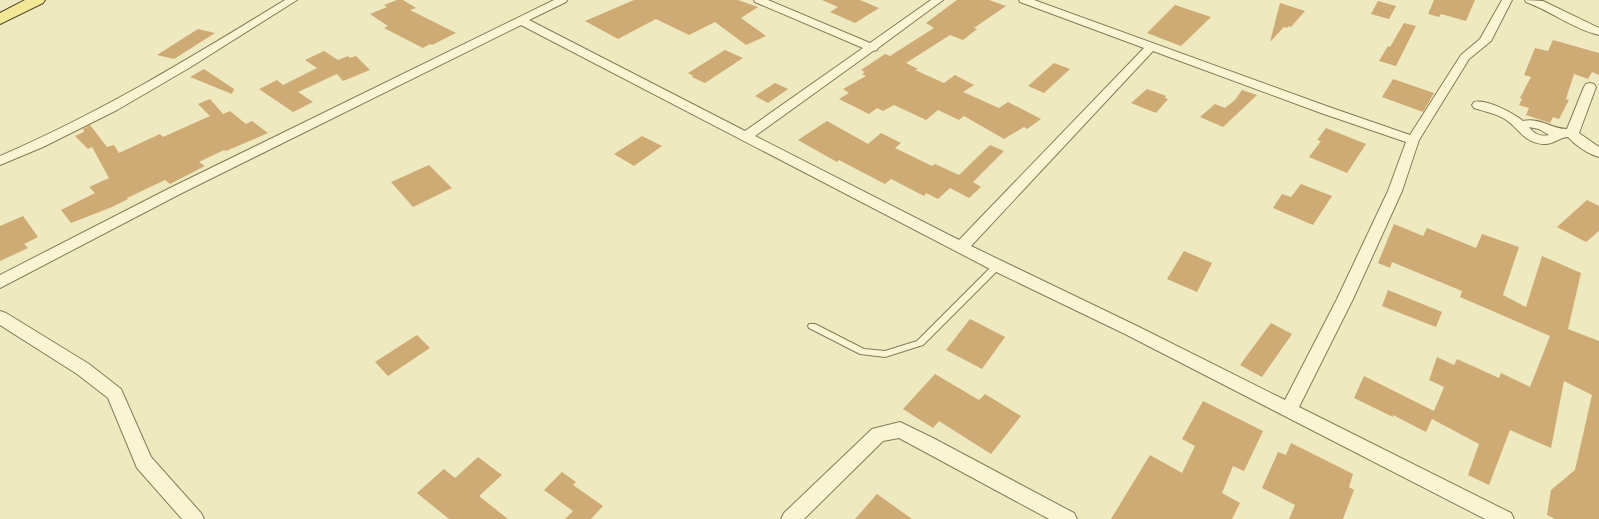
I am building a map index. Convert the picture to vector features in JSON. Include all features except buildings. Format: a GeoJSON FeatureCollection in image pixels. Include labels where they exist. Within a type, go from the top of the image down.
{"type":"FeatureCollection","features":[{"type":"Feature","properties":{"kind":"main road"},"geometry":{"type":"LineString","coordinates":[[0,19],[36,0]]}},
{"type":"Feature","properties":{"kind":"street"},"geometry":{"type":"LineString","coordinates":[[0,161],[116,106],[292,0]]}},
{"type":"Feature","properties":{"kind":"street"},"geometry":{"type":"LineString","coordinates":[[0,282],[175,191],[562,0]]}},
{"type":"Feature","properties":{"kind":"street"},"geometry":{"type":"LineString","coordinates":[[759,0],[873,48]]}},
{"type":"Feature","properties":{"kind":"street"},"geometry":{"type":"LineString","coordinates":[[746,136],[873,48],[938,0]]}},
{"type":"Feature","properties":{"kind":"street"},"geometry":{"type":"LineString","coordinates":[[1024,0],[1152,48],[1186,58],[1325,110],[1413,140]]}},
{"type":"Feature","properties":{"kind":"street"},"geometry":{"type":"LineString","coordinates":[[1289,410],[1345,299],[1395,191],[1413,140],[1465,57],[1485,41],[1507,0]]}},
{"type":"Feature","properties":{"kind":"street"},"geometry":{"type":"LineString","coordinates":[[1530,0],[1551,9],[1581,26],[1599,32]]}},
{"type":"Feature","properties":{"kind":"street"},"geometry":{"type":"LineString","coordinates":[[520,20],[997,266],[1131,330],[1504,519]]}},
{"type":"Feature","properties":{"kind":"street"},"geometry":{"type":"LineString","coordinates":[[961,247],[1106,93],[1152,48]]}},
{"type":"Feature","properties":{"kind":"street"},"geometry":{"type":"LineString","coordinates":[[1572,133],[1590,87]]}},
{"type":"Feature","properties":{"kind":"street"},"geometry":{"type":"LineString","coordinates":[[1478,105],[1507,115],[1522,126],[1526,123],[1542,125],[1555,133],[1572,133]]}},
{"type":"Feature","properties":{"kind":"street"},"geometry":{"type":"LineString","coordinates":[[1572,133],[1577,139],[1599,153]]}},
{"type":"Feature","properties":{"kind":"street"},"geometry":{"type":"LineString","coordinates":[[0,317],[83,369],[115,394],[144,462],[194,519]]}},
{"type":"Feature","properties":{"kind":"street"},"geometry":{"type":"LineString","coordinates":[[791,519],[878,434],[900,430],[1067,519]]}},
{"type":"Feature","properties":{"kind":"lane"},"geometry":{"type":"LineString","coordinates":[[812,326],[863,352],[885,354],[920,342],[997,266]]}}]}
